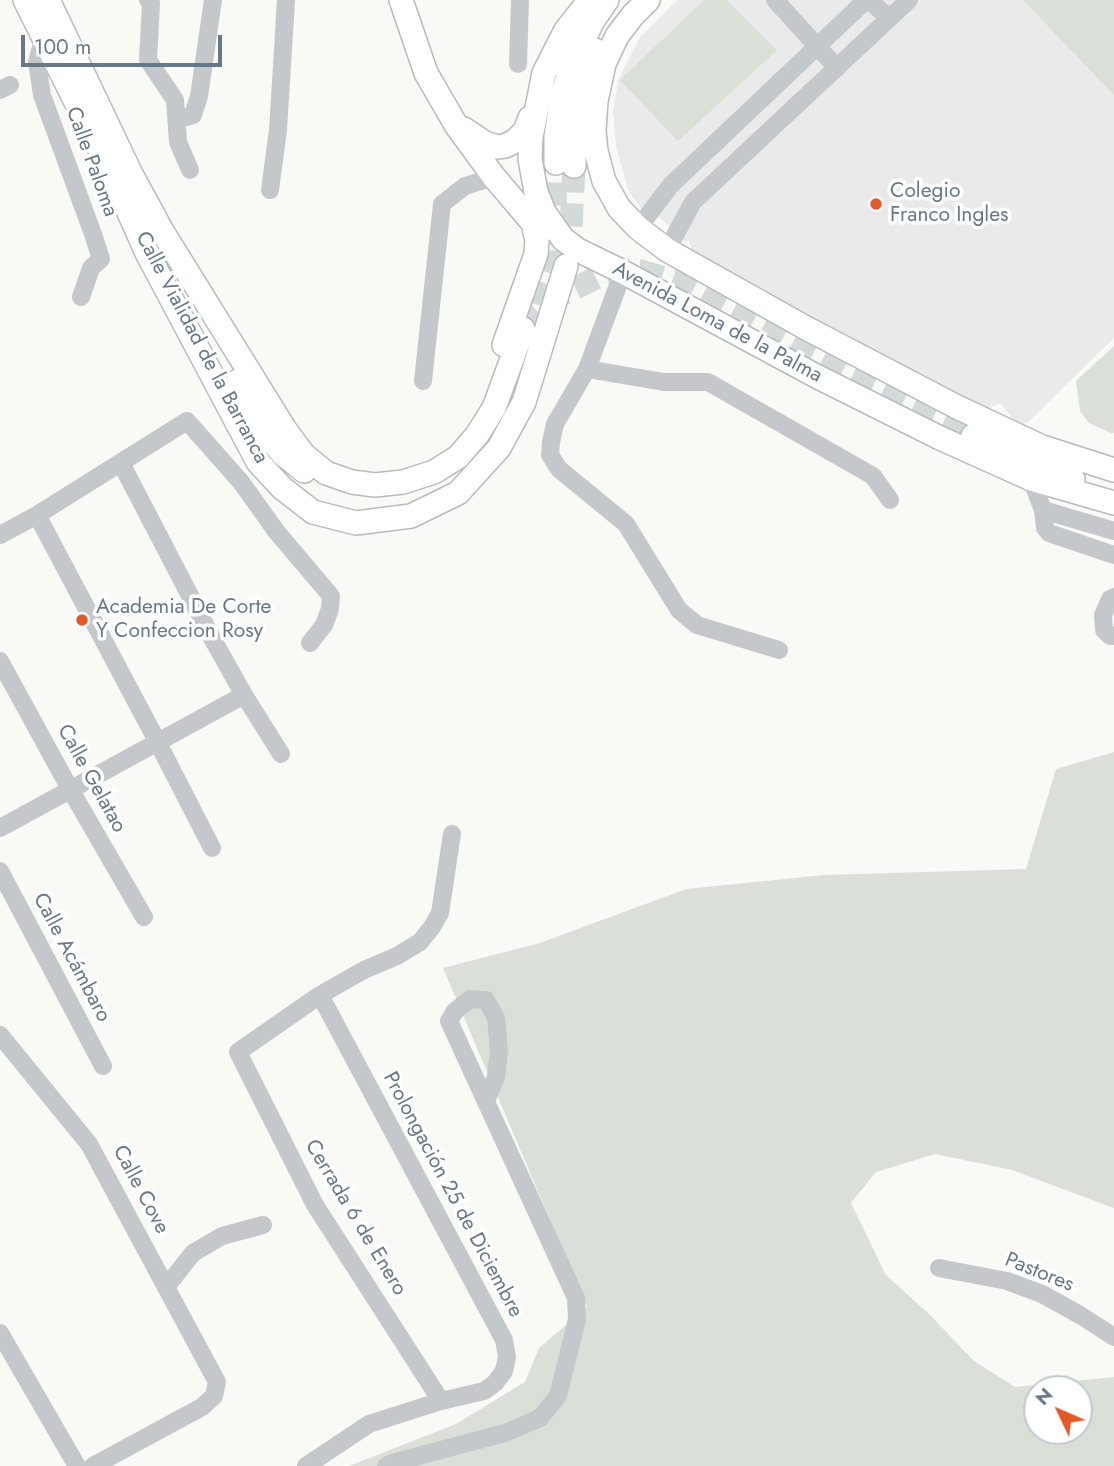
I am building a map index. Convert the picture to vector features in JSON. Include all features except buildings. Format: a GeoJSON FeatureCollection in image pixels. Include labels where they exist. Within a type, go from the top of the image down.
{"type":"FeatureCollection","features":[{"type":"Feature","properties":{"kind":"main road","name":"Calle Vialidad de la Barranca"},"geometry":{"type":"LineString","coordinates":[[25,0],[110,170],[148,253],[258,462],[282,488],[313,512],[356,523],[411,516],[458,492],[499,448],[524,402],[545,310]]}},
{"type":"Feature","properties":{"kind":"main road","name":"Calle Vialidad de la Barranca"},"geometry":{"type":"LineString","coordinates":[[48,0],[131,173],[162,231],[200,292]]}},
{"type":"Feature","properties":{"kind":"main road"},"geometry":{"type":"LineString","coordinates":[[401,0],[426,72],[456,125],[494,177],[533,223],[563,239]]}},
{"type":"Feature","properties":{"kind":"main road"},"geometry":{"type":"LineString","coordinates":[[593,1],[592,22],[569,72],[562,98],[556,136],[565,165],[591,57],[605,28],[627,0]]}},
{"type":"Feature","properties":{"kind":"main road","name":"Avenida Loma de la Palma"},"geometry":{"type":"LineString","coordinates":[[648,0],[632,15],[617,36],[604,64],[596,101],[594,130],[604,181],[619,208],[638,228],[667,250],[806,328],[957,407],[1042,447],[1114,470]]}},
{"type":"Feature","properties":{"kind":"main road","name":"Avenida Loma de la Palma"},"geometry":{"type":"LineString","coordinates":[[593,1],[566,30],[553,52],[544,73],[530,137],[530,159],[536,192],[544,212],[563,239],[578,250],[940,438],[1031,479],[1114,503]]}},
{"type":"Feature","properties":{"kind":"main road"},"geometry":{"type":"LineString","coordinates":[[456,125],[485,143],[505,146],[525,131],[538,99]]}},
{"type":"Feature","properties":{"kind":"main road"},"geometry":{"type":"LineString","coordinates":[[494,177],[512,168],[530,137]]}},
{"type":"Feature","properties":{"kind":"main road"},"geometry":{"type":"LineString","coordinates":[[200,292],[249,353],[313,451],[338,465],[364,473],[391,473],[417,467],[445,453],[472,424],[493,376],[536,254],[537,241],[533,223]]}},
{"type":"Feature","properties":{"kind":"main road"},"geometry":{"type":"LineString","coordinates":[[200,292],[221,346],[253,411],[265,433],[283,454],[315,480],[343,493],[383,497],[435,486],[469,460],[489,435],[507,407],[545,310],[566,266]]}},
{"type":"Feature","properties":{"kind":"main road"},"geometry":{"type":"LineString","coordinates":[[545,310],[565,291]]}},
{"type":"Feature","properties":{"kind":"main road"},"geometry":{"type":"LineString","coordinates":[[200,292],[261,393],[304,455],[326,472],[352,482],[376,485],[403,482],[435,472],[458,457],[477,435],[494,408],[523,329]]}},
{"type":"Feature","properties":{"kind":"main road"},"geometry":{"type":"LineString","coordinates":[[788,360],[806,328]]}},
{"type":"Feature","properties":{"kind":"main road"},"geometry":{"type":"LineString","coordinates":[[908,409],[1114,497]]}},
{"type":"Feature","properties":{"kind":"street"},"geometry":{"type":"LineString","coordinates":[[148,0],[151,3],[148,60],[175,100],[178,142],[190,170]]}},
{"type":"Feature","properties":{"kind":"street"},"geometry":{"type":"LineString","coordinates":[[177,120],[193,115],[199,96],[214,0]]}},
{"type":"Feature","properties":{"kind":"street"},"geometry":{"type":"LineString","coordinates":[[270,190],[278,130],[286,0]]}},
{"type":"Feature","properties":{"kind":"street"},"geometry":{"type":"LineString","coordinates":[[518,64],[520,0]]}},
{"type":"Feature","properties":{"kind":"street"},"geometry":{"type":"LineString","coordinates":[[775,0],[837,68]]}},
{"type":"Feature","properties":{"kind":"street"},"geometry":{"type":"LineString","coordinates":[[667,250],[693,202],[909,0]]}},
{"type":"Feature","properties":{"kind":"street"},"geometry":{"type":"LineString","coordinates":[[638,228],[671,185],[864,2],[870,1],[889,18]]}},
{"type":"Feature","properties":{"kind":"street","name":"Calle Paloma"},"geometry":{"type":"LineString","coordinates":[[44,37],[37,62],[42,96],[101,259],[91,268],[81,297]]}},
{"type":"Feature","properties":{"kind":"street"},"geometry":{"type":"LineString","coordinates":[[757,104],[776,125]]}},
{"type":"Feature","properties":{"kind":"street"},"geometry":{"type":"LineString","coordinates":[[423,381],[443,204],[465,186],[494,177]]}},
{"type":"Feature","properties":{"kind":"street"},"geometry":{"type":"LineString","coordinates":[[671,185],[693,202]]}},
{"type":"Feature","properties":{"kind":"street"},"geometry":{"type":"LineString","coordinates":[[623,272],[587,369],[555,424],[550,455],[559,469],[626,524],[679,610],[697,625],[779,650]]}},
{"type":"Feature","properties":{"kind":"street"},"geometry":{"type":"LineString","coordinates":[[587,369],[664,382],[708,382],[873,476],[890,500]]}},
{"type":"Feature","properties":{"kind":"street"},"geometry":{"type":"LineString","coordinates":[[0,535],[37,515],[187,421],[241,482],[275,531],[331,596],[324,625],[310,643]]}},
{"type":"Feature","properties":{"kind":"street"},"geometry":{"type":"LineString","coordinates":[[121,463],[212,638],[281,754]]}},
{"type":"Feature","properties":{"kind":"street"},"geometry":{"type":"LineString","coordinates":[[1031,479],[1043,510],[1045,528],[1049,533],[1114,555]]}},
{"type":"Feature","properties":{"kind":"street"},"geometry":{"type":"LineString","coordinates":[[1043,510],[1114,531]]}},
{"type":"Feature","properties":{"kind":"street"},"geometry":{"type":"LineString","coordinates":[[37,515],[212,848]]}},
{"type":"Feature","properties":{"kind":"street"},"geometry":{"type":"LineString","coordinates":[[1114,597],[1110,599],[1103,615],[1104,630],[1114,636]]}},
{"type":"Feature","properties":{"kind":"street","name":"Calle Gelatao"},"geometry":{"type":"LineString","coordinates":[[0,661],[69,789],[144,918]]}},
{"type":"Feature","properties":{"kind":"street"},"geometry":{"type":"LineString","coordinates":[[0,828],[244,695]]}},
{"type":"Feature","properties":{"kind":"street"},"geometry":{"type":"LineString","coordinates":[[320,995],[420,942],[440,913],[452,834]]}},
{"type":"Feature","properties":{"kind":"street","name":"Calle Acámbaro"},"geometry":{"type":"LineString","coordinates":[[0,871],[103,1066]]}},
{"type":"Feature","properties":{"kind":"street","name":"Cerrada 6 de Enero"},"geometry":{"type":"LineString","coordinates":[[320,995],[238,1052],[315,1205],[441,1401]]}},
{"type":"Feature","properties":{"kind":"street","name":"Prolongación 25 de Diciembre"},"geometry":{"type":"LineString","coordinates":[[306,1466],[369,1424],[441,1401],[484,1391],[495,1383],[504,1371],[507,1357],[504,1340],[320,995]]}},
{"type":"Feature","properties":{"kind":"street"},"geometry":{"type":"LineString","coordinates":[[386,1466],[505,1433],[540,1418],[558,1396],[577,1319],[576,1298],[449,1021],[455,1011],[470,999],[486,1000],[496,1018],[499,1051],[496,1077],[486,1101]]}},
{"type":"Feature","properties":{"kind":"street","name":"Calle Cove"},"geometry":{"type":"LineString","coordinates":[[0,1035],[89,1144],[217,1382],[214,1396],[202,1407],[93,1466]]}},
{"type":"Feature","properties":{"kind":"street"},"geometry":{"type":"LineString","coordinates":[[166,1287],[193,1253],[222,1236],[263,1225]]}},
{"type":"Feature","properties":{"kind":"street","name":"Pastores"},"geometry":{"type":"LineString","coordinates":[[939,1268],[1007,1281],[1042,1294],[1114,1337]]}},
{"type":"Feature","properties":{"kind":"street"},"geometry":{"type":"LineString","coordinates":[[0,1333],[77,1466]]}},
{"type":"Feature","properties":{"kind":"shaded area","name":"Colegio Franco Ingles"},"geometry":{"type":"Polygon","coordinates":[[[678,0],[1114,0],[1114,338],[1028,422],[1018,425],[1000,403],[985,410],[850,342],[693,255],[690,242],[668,235],[670,227],[660,218],[650,221],[628,190],[616,145],[613,111],[619,78],[640,37],[678,0]]]}},
{"type":"Feature","properties":{"kind":"shaded area"},"geometry":{"type":"Polygon","coordinates":[[[704,0],[727,0],[777,50],[678,141],[620,80],[704,0]]]}},
{"type":"Feature","properties":{"kind":"shaded area"},"geometry":{"type":"Polygon","coordinates":[[[1023,0],[1114,0],[1114,95],[1023,0]]]}},
{"type":"Feature","properties":{"kind":"shaded area"},"geometry":{"type":"Polygon","coordinates":[[[1114,346],[1114,433],[1111,433],[1089,423],[1080,411],[1076,381],[1114,346]]]}},
{"type":"Feature","properties":{"kind":"shaded area"},"geometry":{"type":"Polygon","coordinates":[[[1114,752],[1114,1208],[1012,1170],[935,1154],[876,1172],[851,1203],[886,1275],[929,1314],[974,1361],[1015,1387],[1023,1386],[1023,1445],[1093,1445],[1093,1379],[1114,1377],[1114,1466],[349,1466],[456,1424],[525,1382],[539,1348],[587,1307],[443,968],[540,943],[686,889],[825,875],[1026,869],[1056,769],[1114,752]]]}},
{"type":"Feature","properties":{"kind":"tunnel"},"geometry":{"type":"LineString","coordinates":[[538,305],[554,253],[556,163]]}},
{"type":"Feature","properties":{"kind":"tunnel"},"geometry":{"type":"LineString","coordinates":[[567,260],[570,248],[574,166]]}},
{"type":"Feature","properties":{"kind":"tunnel"},"geometry":{"type":"LineString","coordinates":[[523,329],[534,313],[547,302],[598,277],[622,270],[641,271],[687,285],[847,370],[992,438]]}},
{"type":"Feature","properties":{"kind":"place","name":"Colegio Franco Ingles"},"geometry":{"type":"Point","coordinates":[876,204]}},
{"type":"Feature","properties":{"kind":"place","name":"Academia De Corte Y Confeccion Rosy"},"geometry":{"type":"Point","coordinates":[82,620]}}]}
